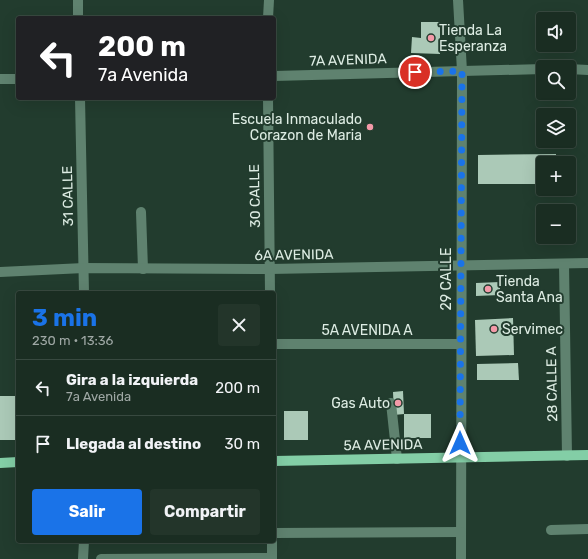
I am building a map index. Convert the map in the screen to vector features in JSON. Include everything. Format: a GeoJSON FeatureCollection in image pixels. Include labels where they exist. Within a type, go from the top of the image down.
{"type":"FeatureCollection","features":[{"type":"Feature","properties":{"kind":"main road","name":"5A AVENIDA"},"geometry":{"type":"LineString","coordinates":[[276,461],[588,455]]}},
{"type":"Feature","properties":{"kind":"main road"},"geometry":{"type":"LineString","coordinates":[[0,462],[16,462]]}},
{"type":"Feature","properties":{"kind":"street"},"geometry":{"type":"LineString","coordinates":[[78,0],[78,16]]}},
{"type":"Feature","properties":{"kind":"street"},"geometry":{"type":"LineString","coordinates":[[268,0],[268,16]]}},
{"type":"Feature","properties":{"kind":"street","name":"29 CALLE"},"geometry":{"type":"LineString","coordinates":[[458,0],[462,71],[460,267],[461,559]]}},
{"type":"Feature","properties":{"kind":"street","name":"7A AVENIDA"},"geometry":{"type":"LineString","coordinates":[[276,76],[536,69]]}},
{"type":"Feature","properties":{"kind":"street"},"geometry":{"type":"LineString","coordinates":[[576,69],[588,70]]}},
{"type":"Feature","properties":{"kind":"street"},"geometry":{"type":"LineString","coordinates":[[0,80],[16,79]]}},
{"type":"Feature","properties":{"kind":"street","name":"31 CALLE"},"geometry":{"type":"LineString","coordinates":[[80,100],[84,291]]}},
{"type":"Feature","properties":{"kind":"street","name":"30 CALLE"},"geometry":{"type":"LineString","coordinates":[[268,100],[270,291]]}},
{"type":"Feature","properties":{"kind":"street"},"geometry":{"type":"LineString","coordinates":[[140,212],[143,269]]}},
{"type":"Feature","properties":{"kind":"street","name":"6A AVENIDA"},"geometry":{"type":"LineString","coordinates":[[0,272],[84,268],[270,270],[588,263]]}},
{"type":"Feature","properties":{"kind":"street","name":"28 CALLE A"},"geometry":{"type":"LineString","coordinates":[[564,264],[567,456]]}},
{"type":"Feature","properties":{"kind":"street","name":"5A AVENIDA A"},"geometry":{"type":"LineString","coordinates":[[276,344],[460,344]]}},
{"type":"Feature","properties":{"kind":"street"},"geometry":{"type":"LineString","coordinates":[[391,403],[397,458]]}},
{"type":"Feature","properties":{"kind":"street"},"geometry":{"type":"LineString","coordinates":[[551,530],[588,530]]}},
{"type":"Feature","properties":{"kind":"street"},"geometry":{"type":"LineString","coordinates":[[276,533],[461,532]]}},
{"type":"Feature","properties":{"kind":"street"},"geometry":{"type":"LineString","coordinates":[[83,559],[84,543]]}},
{"type":"Feature","properties":{"kind":"street"},"geometry":{"type":"LineString","coordinates":[[101,559],[272,558],[272,543]]}},
{"type":"Feature","properties":{"kind":"building","name":"Tienda La Esperanza"},"geometry":{"type":"Polygon","coordinates":[[[421,22],[440,22],[440,54],[411,53],[412,37],[421,38],[421,22]]]}},
{"type":"Feature","properties":{"kind":"building"},"geometry":{"type":"Polygon","coordinates":[[[556,154],[556,156],[536,156],[536,184],[478,184],[478,155],[556,154]]]}},
{"type":"Feature","properties":{"kind":"building","name":"Tienda Santa Ana"},"geometry":{"type":"Polygon","coordinates":[[[500,282],[500,295],[476,296],[476,283],[500,282]]]}},
{"type":"Feature","properties":{"kind":"building"},"geometry":{"type":"Polygon","coordinates":[[[513,318],[514,355],[476,356],[475,320],[513,318]]]}},
{"type":"Feature","properties":{"kind":"building"},"geometry":{"type":"Polygon","coordinates":[[[518,363],[519,380],[477,380],[477,364],[518,363]]]}},
{"type":"Feature","properties":{"kind":"building","name":"Gas Auto"},"geometry":{"type":"Polygon","coordinates":[[[403,391],[404,414],[394,415],[393,392],[403,391]]]}},
{"type":"Feature","properties":{"kind":"building"},"geometry":{"type":"Polygon","coordinates":[[[0,396],[16,396],[16,440],[0,440],[0,396]]]}},
{"type":"Feature","properties":{"kind":"building"},"geometry":{"type":"Polygon","coordinates":[[[284,411],[308,411],[308,440],[284,440],[284,411]]]}},
{"type":"Feature","properties":{"kind":"building"},"geometry":{"type":"Polygon","coordinates":[[[404,414],[431,414],[431,438],[404,438],[404,414]]]}},
{"type":"Feature","properties":{"kind":"place","name":"Tienda La Esperanza"},"geometry":{"type":"Point","coordinates":[431,38]}},
{"type":"Feature","properties":{"kind":"place","name":"Escuela Inmaculado Corazon de Maria"},"geometry":{"type":"Point","coordinates":[370,127]}},
{"type":"Feature","properties":{"kind":"place","name":"Tienda Santa Ana"},"geometry":{"type":"Point","coordinates":[488,289]}},
{"type":"Feature","properties":{"kind":"place","name":"Servimec"},"geometry":{"type":"Point","coordinates":[494,329]}},
{"type":"Feature","properties":{"kind":"place","name":"Gas Auto"},"geometry":{"type":"Point","coordinates":[398,403]}},
{"type":"Feature","properties":{"kind":"route"},"geometry":{"type":"LineString","coordinates":[[415,72],[462,71],[460,443]]}}]}
